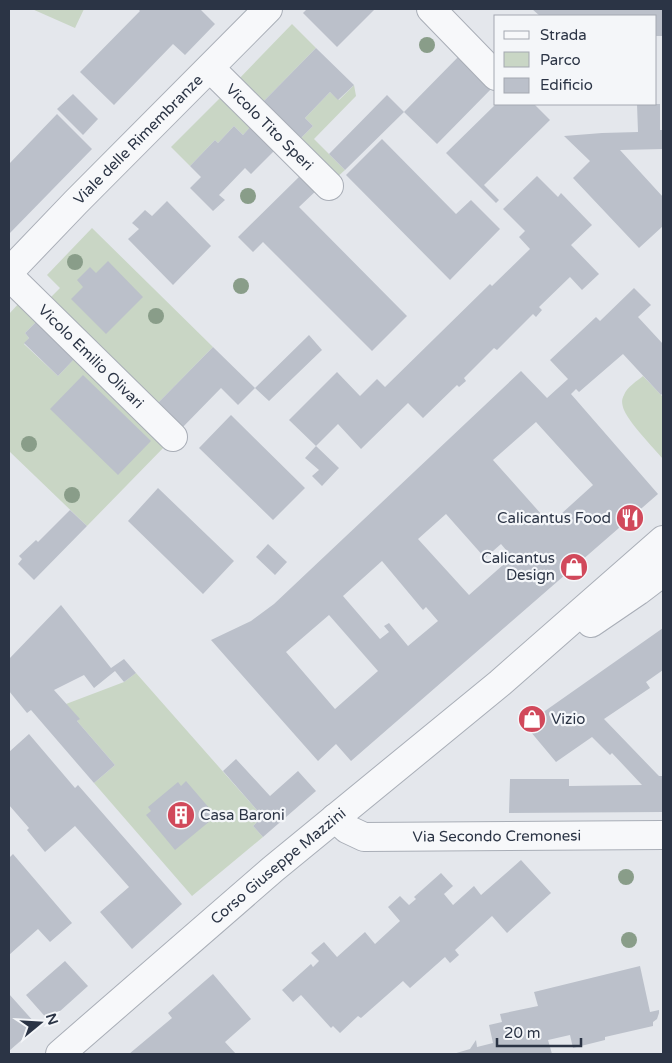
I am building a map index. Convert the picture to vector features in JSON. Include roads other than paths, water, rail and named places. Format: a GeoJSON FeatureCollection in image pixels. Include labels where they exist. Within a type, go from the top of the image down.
{"type":"FeatureCollection","features":[{"type":"Feature","properties":{"kind":"street","name":"Viale delle Rimembranze"},"geometry":{"type":"LineString","coordinates":[[9,272],[268,9]]}},
{"type":"Feature","properties":{"kind":"street"},"geometry":{"type":"LineString","coordinates":[[431,9],[494,74]]}},
{"type":"Feature","properties":{"kind":"street","name":"Vicolo Tito Speri"},"geometry":{"type":"LineString","coordinates":[[210,68],[329,186]]}},
{"type":"Feature","properties":{"kind":"street","name":"Vicolo Emilio Olivari"},"geometry":{"type":"LineString","coordinates":[[9,276],[173,437]]}},
{"type":"Feature","properties":{"kind":"street","name":"Corso Giuseppe Mazzini"},"geometry":{"type":"LineString","coordinates":[[60,1054],[273,869],[500,683],[663,540]]}},
{"type":"Feature","properties":{"kind":"street","name":"Corso Giuseppe Mazzini"},"geometry":{"type":"LineString","coordinates":[[500,683],[638,592],[663,572]]}},
{"type":"Feature","properties":{"kind":"street","name":"Via Secondo Cremonesi"},"geometry":{"type":"LineString","coordinates":[[335,818],[347,830],[364,837],[663,835]]}},
{"type":"Feature","properties":{"kind":"place","name":"Calicantus Food"},"geometry":{"type":"Point","coordinates":[630,518]}},
{"type":"Feature","properties":{"kind":"place","name":"Calicantus Design"},"geometry":{"type":"Point","coordinates":[574,567]}},
{"type":"Feature","properties":{"kind":"place","name":"Vizio"},"geometry":{"type":"Point","coordinates":[532,719]}},
{"type":"Feature","properties":{"kind":"place","name":"Casa Baroni"},"geometry":{"type":"Point","coordinates":[181,815]}}]}
